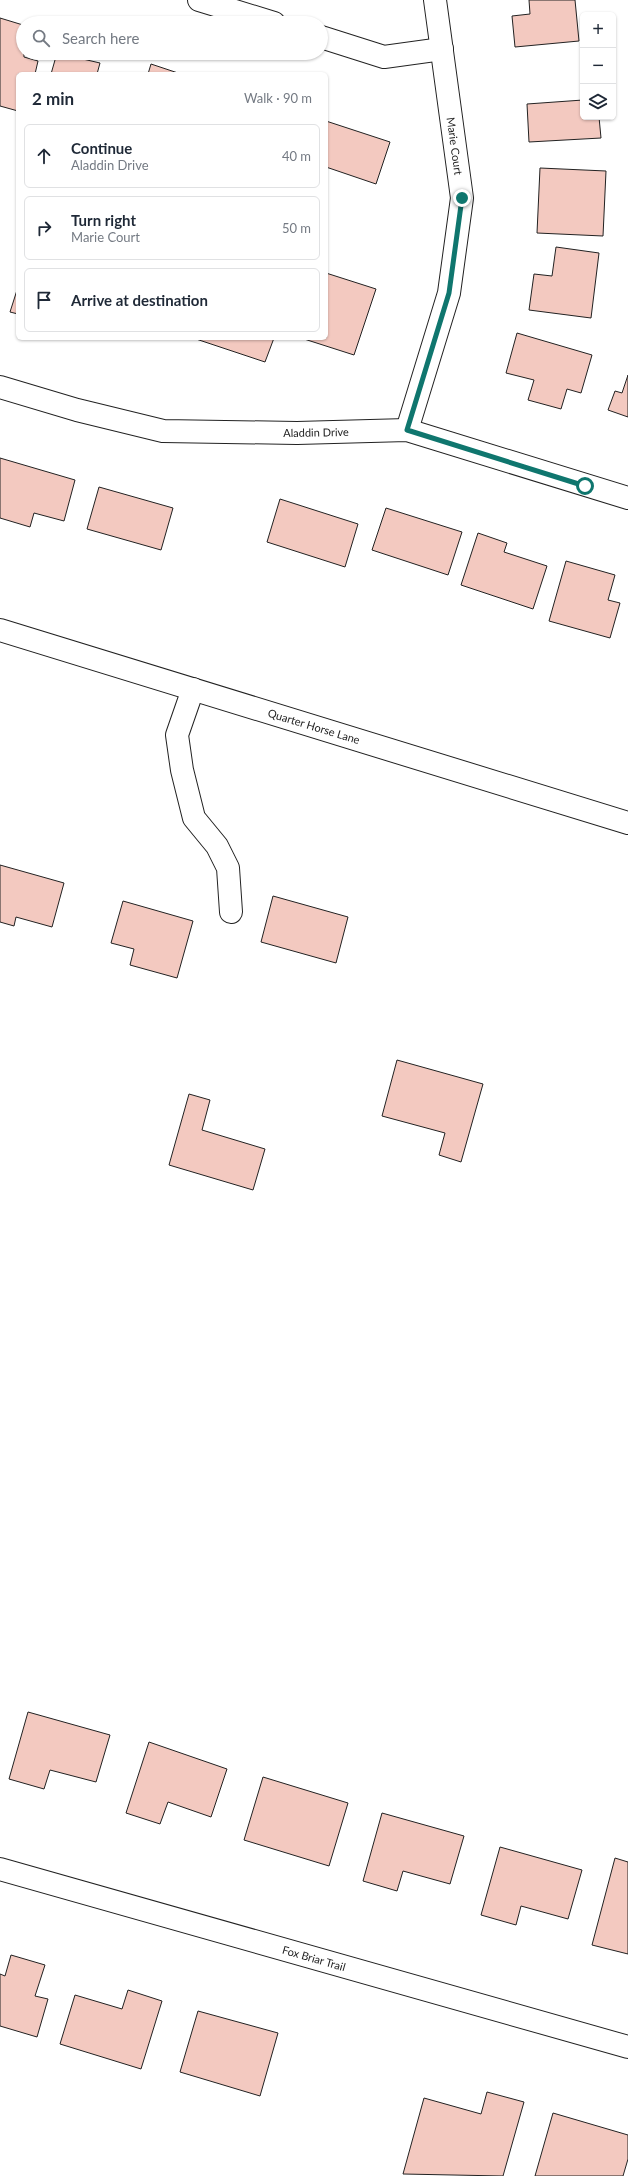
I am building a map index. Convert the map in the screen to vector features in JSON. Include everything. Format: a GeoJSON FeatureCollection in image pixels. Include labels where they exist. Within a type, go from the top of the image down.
{"type":"FeatureCollection","features":[{"type":"Feature","properties":{"kind":"street"},"geometry":{"type":"LineString","coordinates":[[199,0],[251,16]]}},
{"type":"Feature","properties":{"kind":"street","name":"Marie Court"},"geometry":{"type":"LineString","coordinates":[[407,430],[449,293],[462,198],[435,0]]}},
{"type":"Feature","properties":{"kind":"street"},"geometry":{"type":"LineString","coordinates":[[328,39],[384,57],[442,49]]}},
{"type":"Feature","properties":{"kind":"street","name":"Aladdin Drive"},"geometry":{"type":"LineString","coordinates":[[0,387],[77,410],[163,430],[297,433],[407,430],[628,498]]}},
{"type":"Feature","properties":{"kind":"street","name":"Quarter Horse Lane"},"geometry":{"type":"LineString","coordinates":[[0,630],[628,823]]}},
{"type":"Feature","properties":{"kind":"street"},"geometry":{"type":"LineString","coordinates":[[194,689],[177,735],[182,770],[194,818],[217,846],[228,868],[231,912]]}},
{"type":"Feature","properties":{"kind":"street","name":"Fox Briar Trail"},"geometry":{"type":"LineString","coordinates":[[0,1869],[628,2047]]}},
{"type":"Feature","properties":{"kind":"building"},"geometry":{"type":"Polygon","coordinates":[[[529,0],[575,0],[579,41],[515,47],[512,16],[530,14],[529,0]]]}},
{"type":"Feature","properties":{"kind":"building"},"geometry":{"type":"Polygon","coordinates":[[[0,18],[16,23],[16,60],[38,61],[35,72],[16,72],[16,110],[0,106],[0,18]]]}},
{"type":"Feature","properties":{"kind":"building"},"geometry":{"type":"Polygon","coordinates":[[[55,60],[87,60],[100,63],[98,72],[52,72],[55,60]]]}},
{"type":"Feature","properties":{"kind":"building"},"geometry":{"type":"Polygon","coordinates":[[[151,64],[175,72],[149,72],[151,64]]]}},
{"type":"Feature","properties":{"kind":"building"},"geometry":{"type":"Polygon","coordinates":[[[580,100],[580,120],[599,120],[601,138],[529,142],[527,104],[580,100]]]}},
{"type":"Feature","properties":{"kind":"building"},"geometry":{"type":"Polygon","coordinates":[[[328,122],[390,142],[376,184],[328,168],[328,122]]]}},
{"type":"Feature","properties":{"kind":"building"},"geometry":{"type":"Polygon","coordinates":[[[540,168],[606,171],[603,236],[537,233],[540,168]]]}},
{"type":"Feature","properties":{"kind":"building"},"geometry":{"type":"Polygon","coordinates":[[[556,247],[599,253],[591,318],[529,310],[534,274],[552,276],[556,247]]]}},
{"type":"Feature","properties":{"kind":"building"},"geometry":{"type":"Polygon","coordinates":[[[328,274],[376,289],[354,355],[307,340],[328,340],[328,274]]]}},
{"type":"Feature","properties":{"kind":"building"},"geometry":{"type":"Polygon","coordinates":[[[16,293],[16,314],[10,312],[16,293]]]}},
{"type":"Feature","properties":{"kind":"building"},"geometry":{"type":"Polygon","coordinates":[[[517,333],[592,355],[581,393],[567,389],[561,409],[528,400],[534,380],[506,373],[517,333]]]}},
{"type":"Feature","properties":{"kind":"building"},"geometry":{"type":"Polygon","coordinates":[[[199,340],[273,340],[265,362],[199,340]]]}},
{"type":"Feature","properties":{"kind":"building"},"geometry":{"type":"Polygon","coordinates":[[[628,375],[628,417],[608,410],[615,391],[622,393],[628,375]]]}},
{"type":"Feature","properties":{"kind":"building"},"geometry":{"type":"Polygon","coordinates":[[[0,458],[75,480],[64,521],[34,513],[30,527],[0,518],[0,458]]]}},
{"type":"Feature","properties":{"kind":"building"},"geometry":{"type":"Polygon","coordinates":[[[99,487],[173,508],[161,550],[87,529],[99,487]]]}},
{"type":"Feature","properties":{"kind":"building"},"geometry":{"type":"Polygon","coordinates":[[[280,499],[358,524],[345,567],[267,542],[280,499]]]}},
{"type":"Feature","properties":{"kind":"building"},"geometry":{"type":"Polygon","coordinates":[[[386,508],[462,532],[448,575],[372,550],[386,508]]]}},
{"type":"Feature","properties":{"kind":"building"},"geometry":{"type":"Polygon","coordinates":[[[478,533],[507,543],[504,552],[547,566],[533,609],[461,585],[478,533]]]}},
{"type":"Feature","properties":{"kind":"building"},"geometry":{"type":"Polygon","coordinates":[[[566,561],[615,575],[608,600],[620,603],[610,638],[549,621],[566,561]]]}},
{"type":"Feature","properties":{"kind":"building"},"geometry":{"type":"Polygon","coordinates":[[[0,865],[64,883],[52,927],[16,917],[14,926],[0,922],[0,865]]]}},
{"type":"Feature","properties":{"kind":"building"},"geometry":{"type":"Polygon","coordinates":[[[273,896],[348,917],[336,963],[261,942],[273,896]]]}},
{"type":"Feature","properties":{"kind":"building"},"geometry":{"type":"Polygon","coordinates":[[[123,901],[193,921],[177,978],[130,965],[134,949],[111,943],[123,901]]]}},
{"type":"Feature","properties":{"kind":"building"},"geometry":{"type":"Polygon","coordinates":[[[397,1060],[483,1084],[461,1162],[439,1155],[445,1133],[382,1116],[397,1060]]]}},
{"type":"Feature","properties":{"kind":"building"},"geometry":{"type":"Polygon","coordinates":[[[189,1094],[210,1100],[202,1130],[265,1149],[253,1190],[169,1165],[189,1094]]]}},
{"type":"Feature","properties":{"kind":"building"},"geometry":{"type":"Polygon","coordinates":[[[28,1712],[110,1735],[96,1782],[50,1770],[44,1789],[9,1779],[28,1712]]]}},
{"type":"Feature","properties":{"kind":"building"},"geometry":{"type":"Polygon","coordinates":[[[149,1742],[227,1769],[211,1817],[168,1802],[160,1824],[126,1813],[149,1742]]]}},
{"type":"Feature","properties":{"kind":"building"},"geometry":{"type":"Polygon","coordinates":[[[263,1777],[348,1803],[329,1866],[244,1840],[263,1777]]]}},
{"type":"Feature","properties":{"kind":"building"},"geometry":{"type":"Polygon","coordinates":[[[382,1813],[464,1836],[450,1884],[403,1871],[397,1891],[363,1881],[382,1813]]]}},
{"type":"Feature","properties":{"kind":"building"},"geometry":{"type":"Polygon","coordinates":[[[500,1847],[582,1870],[568,1919],[521,1906],[516,1925],[481,1915],[500,1847]]]}},
{"type":"Feature","properties":{"kind":"building"},"geometry":{"type":"Polygon","coordinates":[[[615,1858],[628,1862],[628,1954],[592,1945],[615,1858]]]}},
{"type":"Feature","properties":{"kind":"building"},"geometry":{"type":"Polygon","coordinates":[[[11,1955],[45,1965],[35,1996],[48,1999],[37,2037],[0,2026],[0,1974],[5,1976],[11,1955]]]}},
{"type":"Feature","properties":{"kind":"building"},"geometry":{"type":"Polygon","coordinates":[[[128,1990],[162,2001],[141,2069],[60,2044],[75,1995],[122,2009],[128,1990]]]}},
{"type":"Feature","properties":{"kind":"building"},"geometry":{"type":"Polygon","coordinates":[[[198,2011],[278,2033],[260,2096],[180,2072],[198,2011]]]}},
{"type":"Feature","properties":{"kind":"building"},"geometry":{"type":"Polygon","coordinates":[[[487,2092],[524,2102],[503,2176],[403,2174],[424,2098],[481,2114],[487,2092]]]}},
{"type":"Feature","properties":{"kind":"building"},"geometry":{"type":"Polygon","coordinates":[[[553,2113],[628,2135],[628,2159],[623,2176],[535,2176],[553,2113]]]}},
{"type":"Feature","properties":{"kind":"route"},"geometry":{"type":"LineString","coordinates":[[462,198],[449,293],[407,430],[585,486]]}}]}
